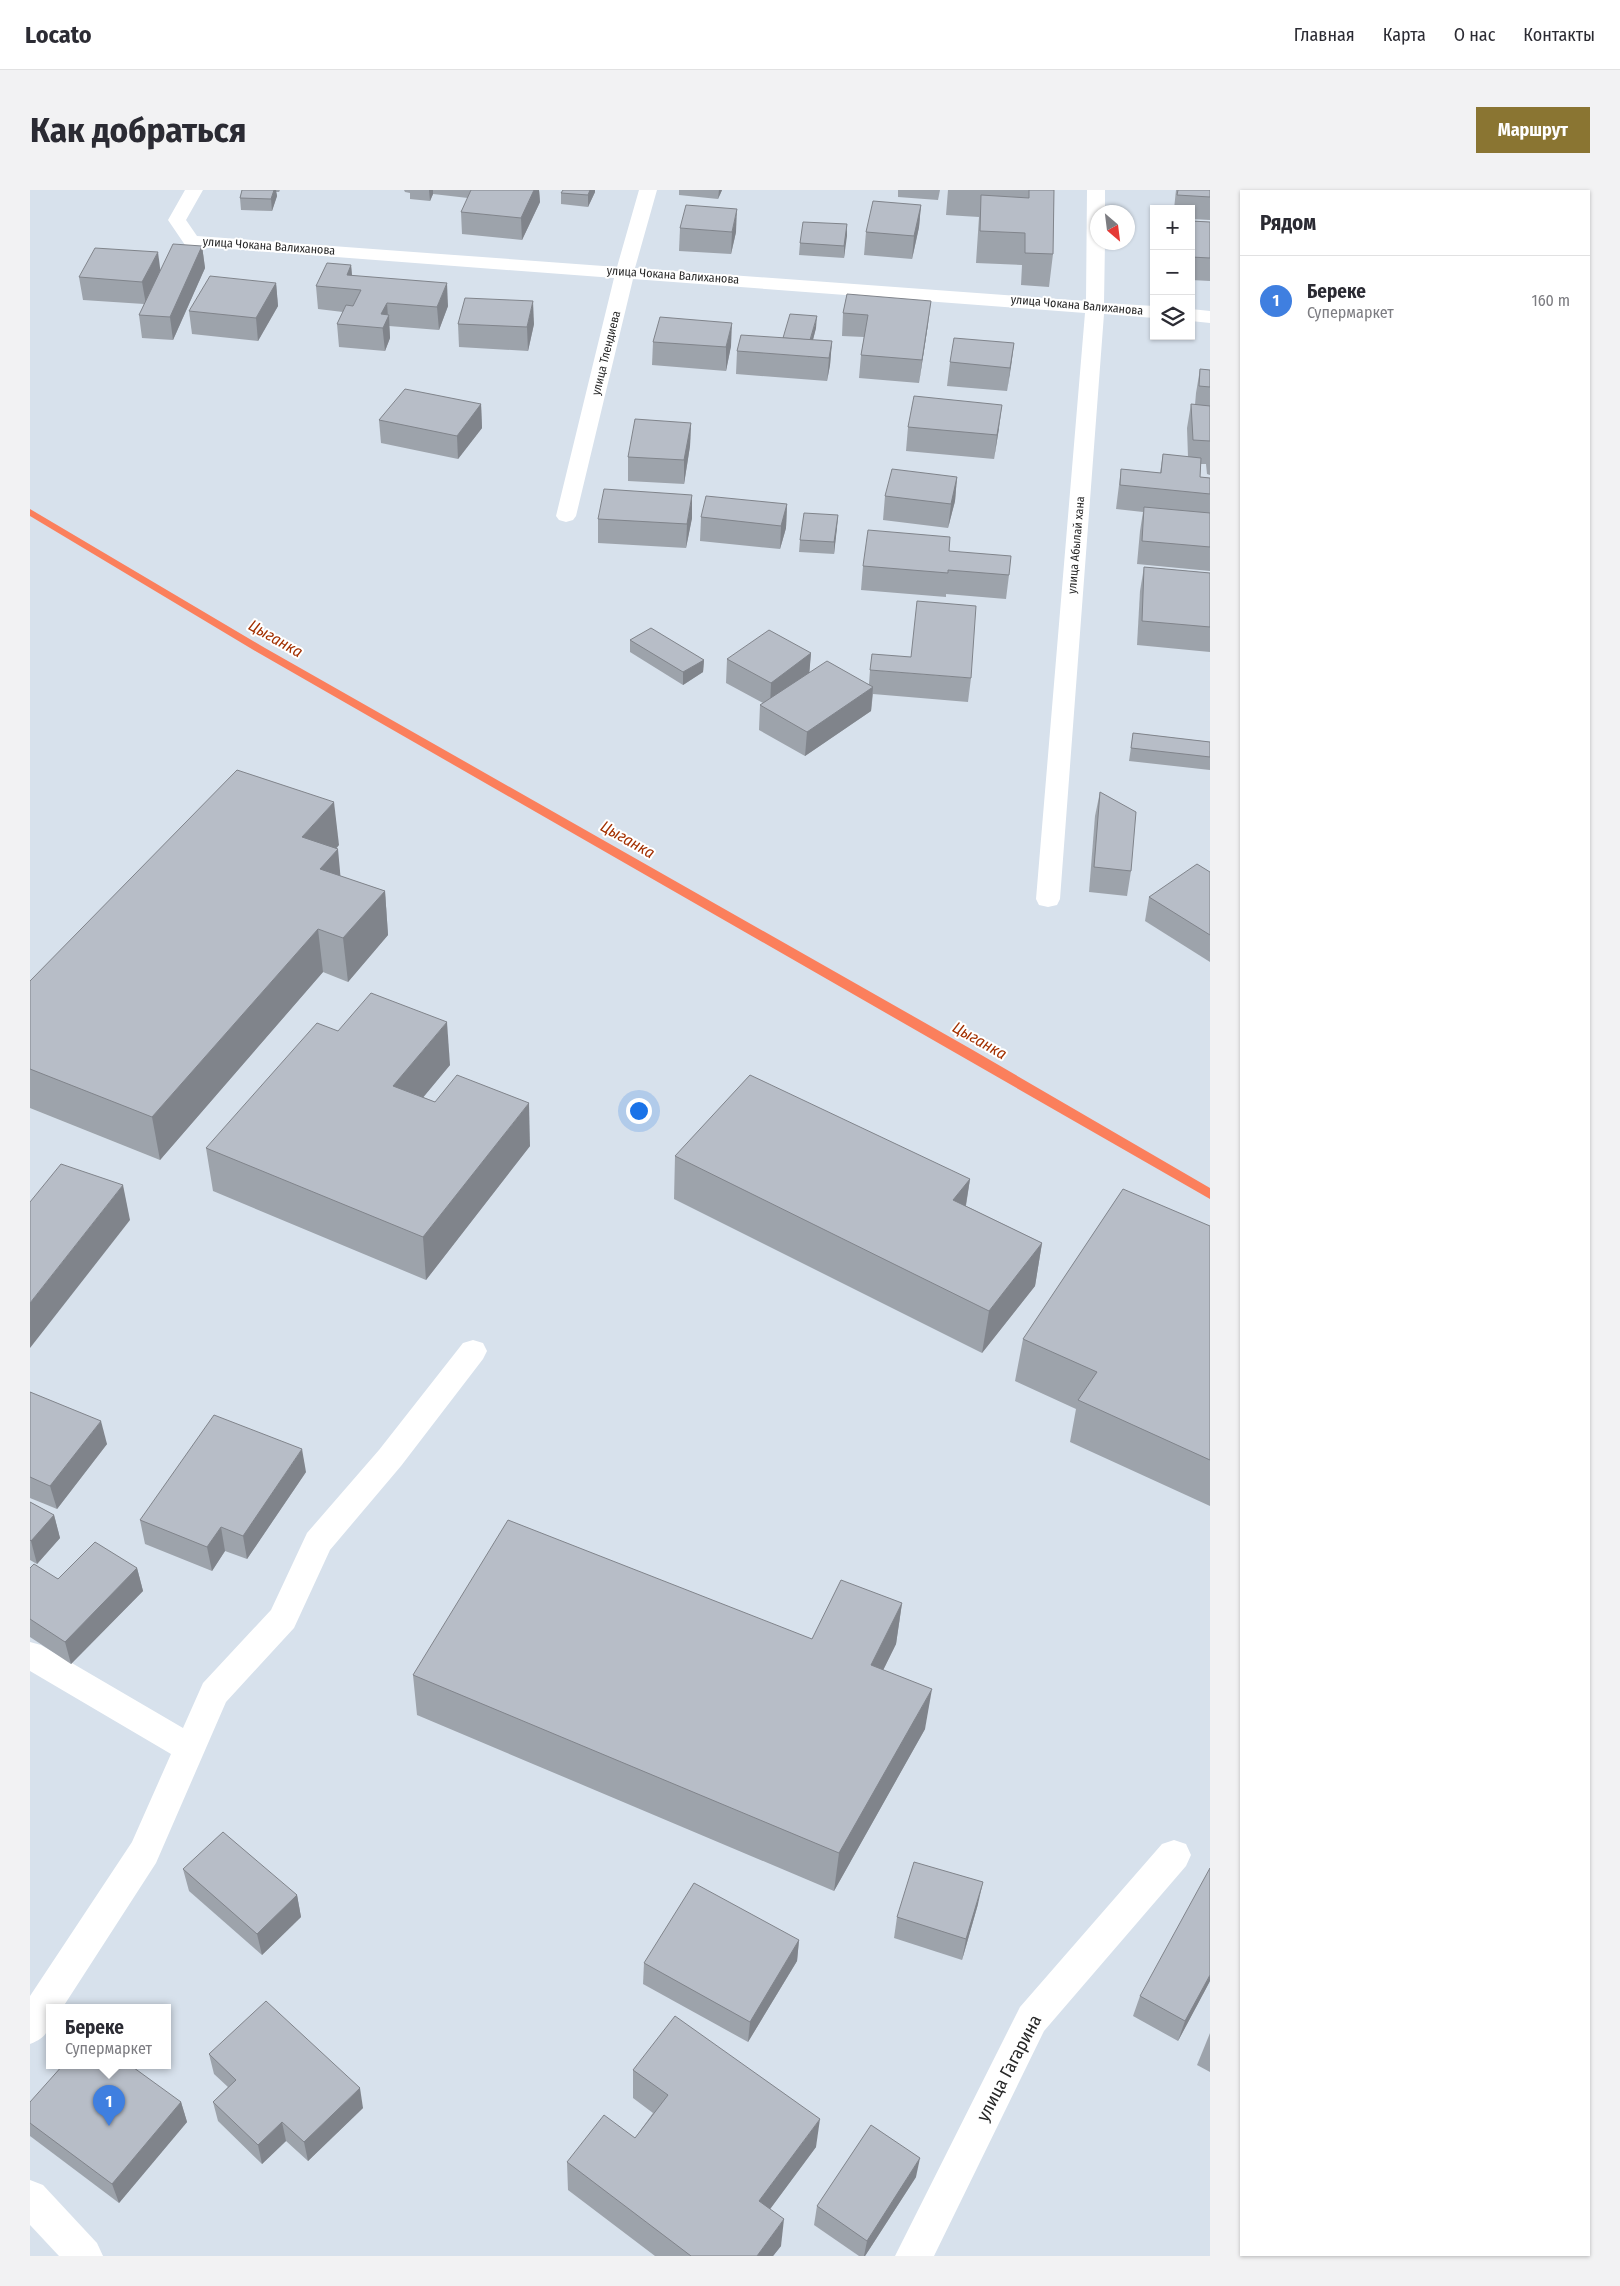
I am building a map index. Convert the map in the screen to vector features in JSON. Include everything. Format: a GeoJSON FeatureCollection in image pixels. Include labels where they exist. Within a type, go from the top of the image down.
{"type":"FeatureCollection","features":[{"type":"Feature","properties":{"kind":"street","name":"улица Чокана Валиханова"},"geometry":{"type":"LineString","coordinates":[[194,190],[177,220],[192,241],[1095,306],[1150,312]]}},
{"type":"Feature","properties":{"kind":"street","name":"улица Тлендиева"},"geometry":{"type":"LineString","coordinates":[[566,516],[648,190]]}},
{"type":"Feature","properties":{"kind":"street","name":"улица Абылай хана"},"geometry":{"type":"LineString","coordinates":[[1048,899],[1095,306],[1096,190]]}},
{"type":"Feature","properties":{"kind":"street"},"geometry":{"type":"LineString","coordinates":[[1195,315],[1210,317]]}},
{"type":"Feature","properties":{"kind":"street"},"geometry":{"type":"LineString","coordinates":[[30,2027],[144,1852],[214,1693],[283,1619],[318,1542],[390,1458],[473,1351]]}},
{"type":"Feature","properties":{"kind":"street"},"geometry":{"type":"LineString","coordinates":[[30,1655],[190,1749]]}},
{"type":"Feature","properties":{"kind":"street","name":"улица Гагарина"},"geometry":{"type":"LineString","coordinates":[[914,2256],[1032,2019],[1174,1855]]}},
{"type":"Feature","properties":{"kind":"street"},"geometry":{"type":"LineString","coordinates":[[30,2198],[84,2256]]}},
{"type":"Feature","properties":{"kind":"building"},"geometry":{"type":"Polygon","coordinates":[[[242,190],[274,190],[271,199],[240,198],[242,190]]]}},
{"type":"Feature","properties":{"kind":"building"},"geometry":{"type":"Polygon","coordinates":[[[471,190],[534,190],[521,218],[461,212],[471,190]]]}},
{"type":"Feature","properties":{"kind":"building"},"geometry":{"type":"Polygon","coordinates":[[[563,190],[590,190],[588,195],[561,193],[563,190]]]}},
{"type":"Feature","properties":{"kind":"building"},"geometry":{"type":"Polygon","coordinates":[[[1029,190],[1054,190],[1053,254],[1025,253],[1025,233],[980,231],[981,195],[1029,198],[1029,190]]]}},
{"type":"Feature","properties":{"kind":"building"},"geometry":{"type":"Polygon","coordinates":[[[1178,190],[1210,190],[1210,197],[1177,195],[1178,190]]]}},
{"type":"Feature","properties":{"kind":"building"},"geometry":{"type":"Polygon","coordinates":[[[873,201],[921,205],[914,236],[866,232],[873,201]]]}},
{"type":"Feature","properties":{"kind":"building"},"geometry":{"type":"Polygon","coordinates":[[[686,205],[737,209],[732,232],[680,228],[686,205]]]}},
{"type":"Feature","properties":{"kind":"building"},"geometry":{"type":"Polygon","coordinates":[[[1195,221],[1210,222],[1210,258],[1195,257],[1195,221]]]}},
{"type":"Feature","properties":{"kind":"building"},"geometry":{"type":"Polygon","coordinates":[[[803,222],[847,224],[844,246],[800,243],[803,222]]]}},
{"type":"Feature","properties":{"kind":"building"},"geometry":{"type":"Polygon","coordinates":[[[173,244],[202,246],[170,317],[139,315],[173,244]]]}},
{"type":"Feature","properties":{"kind":"building"},"geometry":{"type":"Polygon","coordinates":[[[95,248],[158,252],[142,282],[79,277],[95,248]]]}},
{"type":"Feature","properties":{"kind":"building"},"geometry":{"type":"Polygon","coordinates":[[[327,263],[351,265],[347,275],[447,283],[437,307],[387,303],[381,314],[389,315],[383,328],[337,324],[346,305],[353,306],[361,290],[316,286],[327,263]]]}},
{"type":"Feature","properties":{"kind":"building"},"geometry":{"type":"Polygon","coordinates":[[[210,276],[276,283],[256,318],[189,311],[210,276]]]}},
{"type":"Feature","properties":{"kind":"building"},"geometry":{"type":"Polygon","coordinates":[[[847,294],[931,301],[922,360],[861,355],[868,315],[843,313],[847,294]]]}},
{"type":"Feature","properties":{"kind":"building"},"geometry":{"type":"Polygon","coordinates":[[[465,298],[533,301],[527,327],[458,324],[465,298]]]}},
{"type":"Feature","properties":{"kind":"building"},"geometry":{"type":"Polygon","coordinates":[[[790,314],[817,316],[810,340],[783,338],[790,314]]]}},
{"type":"Feature","properties":{"kind":"building"},"geometry":{"type":"Polygon","coordinates":[[[660,317],[732,323],[726,347],[653,342],[660,317]]]}},
{"type":"Feature","properties":{"kind":"building"},"geometry":{"type":"Polygon","coordinates":[[[741,335],[832,341],[829,358],[737,351],[741,335]]]}},
{"type":"Feature","properties":{"kind":"building"},"geometry":{"type":"Polygon","coordinates":[[[954,338],[1014,343],[1010,368],[950,362],[954,338]]]}},
{"type":"Feature","properties":{"kind":"building"},"geometry":{"type":"Polygon","coordinates":[[[1200,369],[1210,370],[1210,387],[1199,386],[1200,369]]]}},
{"type":"Feature","properties":{"kind":"building"},"geometry":{"type":"Polygon","coordinates":[[[405,389],[481,404],[457,436],[379,420],[405,389]]]}},
{"type":"Feature","properties":{"kind":"building"},"geometry":{"type":"Polygon","coordinates":[[[914,396],[1002,405],[997,435],[908,427],[914,396]]]}},
{"type":"Feature","properties":{"kind":"building"},"geometry":{"type":"Polygon","coordinates":[[[1191,404],[1210,406],[1210,441],[1193,440],[1191,404]]]}},
{"type":"Feature","properties":{"kind":"building"},"geometry":{"type":"Polygon","coordinates":[[[635,419],[691,423],[684,460],[628,457],[635,419]]]}},
{"type":"Feature","properties":{"kind":"building"},"geometry":{"type":"Polygon","coordinates":[[[1163,454],[1201,458],[1200,477],[1210,478],[1210,494],[1120,485],[1121,469],[1161,473],[1163,454]]]}},
{"type":"Feature","properties":{"kind":"building"},"geometry":{"type":"Polygon","coordinates":[[[892,469],[957,477],[951,504],[885,496],[892,469]]]}},
{"type":"Feature","properties":{"kind":"building"},"geometry":{"type":"Polygon","coordinates":[[[604,489],[692,495],[687,524],[598,519],[604,489]]]}},
{"type":"Feature","properties":{"kind":"building"},"geometry":{"type":"Polygon","coordinates":[[[706,496],[787,504],[781,526],[701,517],[706,496]]]}},
{"type":"Feature","properties":{"kind":"building"},"geometry":{"type":"Polygon","coordinates":[[[1144,507],[1210,513],[1210,547],[1142,541],[1144,507]]]}},
{"type":"Feature","properties":{"kind":"building"},"geometry":{"type":"Polygon","coordinates":[[[804,513],[838,515],[834,542],[800,540],[804,513]]]}},
{"type":"Feature","properties":{"kind":"building"},"geometry":{"type":"Polygon","coordinates":[[[868,530],[950,537],[949,551],[1011,556],[1009,575],[948,570],[948,573],[863,566],[868,530]]]}},
{"type":"Feature","properties":{"kind":"building"},"geometry":{"type":"Polygon","coordinates":[[[1144,567],[1210,573],[1210,627],[1142,621],[1144,567]]]}},
{"type":"Feature","properties":{"kind":"building"},"geometry":{"type":"Polygon","coordinates":[[[917,601],[976,606],[971,678],[870,670],[872,654],[911,657],[917,601]]]}},
{"type":"Feature","properties":{"kind":"building"},"geometry":{"type":"Polygon","coordinates":[[[651,628],[704,660],[683,672],[630,640],[651,628]]]}},
{"type":"Feature","properties":{"kind":"building"},"geometry":{"type":"Polygon","coordinates":[[[769,630],[811,653],[771,683],[727,659],[769,630]]]}},
{"type":"Feature","properties":{"kind":"building"},"geometry":{"type":"Polygon","coordinates":[[[827,661],[873,687],[807,732],[760,705],[827,661]]]}},
{"type":"Feature","properties":{"kind":"building"},"geometry":{"type":"Polygon","coordinates":[[[1133,733],[1210,742],[1210,757],[1131,748],[1133,733]]]}},
{"type":"Feature","properties":{"kind":"building"},"geometry":{"type":"Polygon","coordinates":[[[237,770],[334,802],[302,837],[338,849],[320,869],[385,891],[343,938],[318,929],[152,1117],[30,1069],[30,981],[237,770]]]}},
{"type":"Feature","properties":{"kind":"building"},"geometry":{"type":"Polygon","coordinates":[[[1100,792],[1136,812],[1131,871],[1094,867],[1100,792]]]}},
{"type":"Feature","properties":{"kind":"building"},"geometry":{"type":"Polygon","coordinates":[[[1197,864],[1210,872],[1210,935],[1149,897],[1197,864]]]}},
{"type":"Feature","properties":{"kind":"building"},"geometry":{"type":"Polygon","coordinates":[[[371,993],[447,1022],[393,1086],[435,1102],[457,1075],[529,1103],[423,1237],[206,1148],[317,1023],[338,1031],[371,993]]]}},
{"type":"Feature","properties":{"kind":"building"},"geometry":{"type":"Polygon","coordinates":[[[750,1075],[970,1179],[953,1200],[1042,1243],[989,1311],[675,1156],[750,1075]]]}},
{"type":"Feature","properties":{"kind":"building"},"geometry":{"type":"Polygon","coordinates":[[[61,1164],[123,1185],[30,1303],[30,1202],[61,1164]]]}},
{"type":"Feature","properties":{"kind":"building"},"geometry":{"type":"Polygon","coordinates":[[[1123,1189],[1210,1226],[1210,1460],[1078,1400],[1097,1372],[1023,1339],[1123,1189]]]}},
{"type":"Feature","properties":{"kind":"building"},"geometry":{"type":"Polygon","coordinates":[[[30,1392],[101,1421],[50,1486],[30,1477],[30,1392]]]}},
{"type":"Feature","properties":{"kind":"building"},"geometry":{"type":"Polygon","coordinates":[[[214,1415],[302,1449],[243,1536],[221,1527],[207,1547],[140,1520],[214,1415]]]}},
{"type":"Feature","properties":{"kind":"building"},"geometry":{"type":"Polygon","coordinates":[[[30,1502],[54,1515],[31,1541],[30,1540],[30,1502]]]}},
{"type":"Feature","properties":{"kind":"building"},"geometry":{"type":"Polygon","coordinates":[[[508,1520],[812,1639],[841,1580],[902,1603],[871,1665],[932,1689],[839,1853],[413,1675],[508,1520]]]}},
{"type":"Feature","properties":{"kind":"building"},"geometry":{"type":"Polygon","coordinates":[[[95,1542],[137,1568],[65,1642],[30,1619],[30,1568],[34,1564],[58,1579],[95,1542]]]}},
{"type":"Feature","properties":{"kind":"building"},"geometry":{"type":"Polygon","coordinates":[[[223,1832],[297,1895],[257,1934],[183,1869],[223,1832]]]}},
{"type":"Feature","properties":{"kind":"building"},"geometry":{"type":"Polygon","coordinates":[[[914,1862],[983,1882],[966,1939],[897,1917],[914,1862]]]}},
{"type":"Feature","properties":{"kind":"building"},"geometry":{"type":"Polygon","coordinates":[[[1210,1868],[1210,1975],[1185,2021],[1140,1996],[1210,1868]]]}},
{"type":"Feature","properties":{"kind":"building"},"geometry":{"type":"Polygon","coordinates":[[[694,1883],[799,1940],[750,2022],[644,1963],[694,1883]]]}},
{"type":"Feature","properties":{"kind":"building"},"geometry":{"type":"Polygon","coordinates":[[[266,2001],[360,2088],[304,2142],[282,2122],[258,2145],[213,2102],[236,2080],[209,2054],[266,2001]]]}},
{"type":"Feature","properties":{"kind":"building"},"geometry":{"type":"Polygon","coordinates":[[[675,2016],[820,2119],[759,2201],[784,2219],[757,2256],[691,2256],[567,2162],[604,2115],[635,2138],[668,2095],[633,2070],[675,2016]]]}},
{"type":"Feature","properties":{"kind":"building"},"geometry":{"type":"Polygon","coordinates":[[[59,2069],[136,2069],[181,2102],[112,2184],[30,2123],[30,2102],[59,2069]]]}},
{"type":"Feature","properties":{"kind":"building"},"geometry":{"type":"Polygon","coordinates":[[[871,2125],[920,2158],[867,2241],[817,2206],[871,2125]]]}},
{"type":"Feature","properties":{"kind":"waterway","name":"Цыганка"},"geometry":{"type":"LineString","coordinates":[[30,512],[261,650],[966,1052],[1210,1194]]}},
{"type":"Feature","properties":{"kind":"place","name":"Береке"},"geometry":{"type":"Point","coordinates":[109,2126]}}]}
